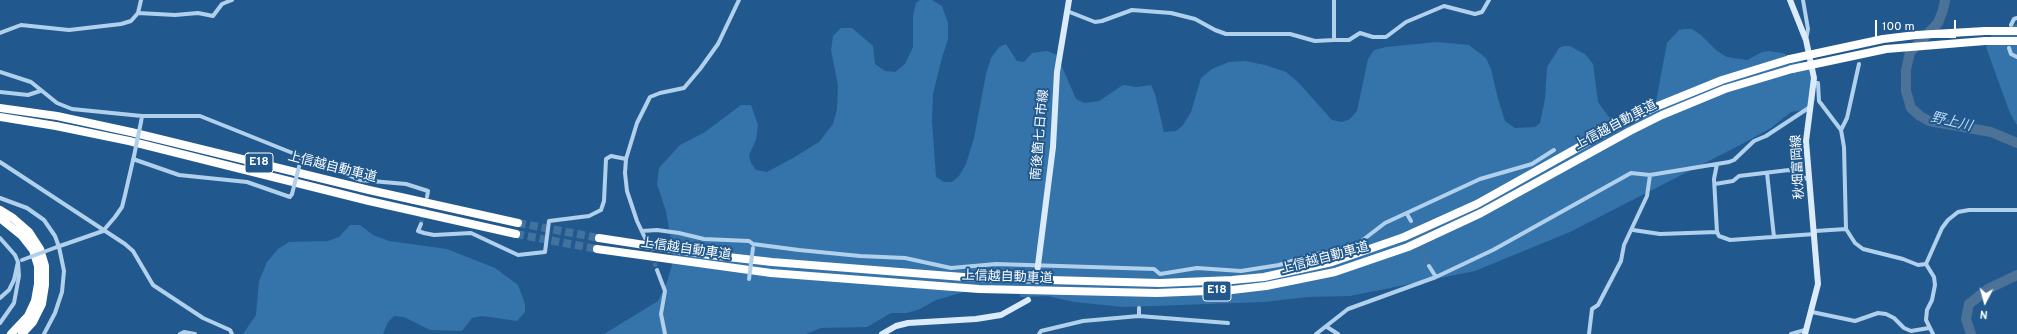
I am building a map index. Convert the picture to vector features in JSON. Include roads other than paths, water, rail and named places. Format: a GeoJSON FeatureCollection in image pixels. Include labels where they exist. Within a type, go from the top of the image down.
{"type":"FeatureCollection","features":[{"type":"Feature","properties":{"kind":"highway","name":"上信越自動車道"},"geometry":{"type":"LineString","coordinates":[[599,238],[710,255],[772,262],[976,278],[1160,282],[1232,280],[1264,276],[1332,262],[1404,237],[1477,204],[1622,123],[1658,106],[1722,80],[1790,59],[1883,39],[1916,35],[1985,31],[2017,31]]}},
{"type":"Feature","properties":{"kind":"highway","name":"上信越自動車道"},"geometry":{"type":"LineString","coordinates":[[597,249],[771,273],[979,289],[1157,292],[1232,290],[1266,286],[1335,272],[1408,247],[1481,213],[1624,134],[1662,115],[1725,89],[1792,69],[1886,49],[1985,41],[2017,42]]}},
{"type":"Feature","properties":{"kind":"highway","name":"上信越自動車道"},"geometry":{"type":"LineString","coordinates":[[0,107],[57,116],[131,132],[361,188],[518,223]]}},
{"type":"Feature","properties":{"kind":"highway","name":"上信越自動車道"},"geometry":{"type":"LineString","coordinates":[[0,117],[122,139],[362,199],[516,234]]}},
{"type":"Feature","properties":{"kind":"highway"},"geometry":{"type":"LineString","coordinates":[[0,210],[13,218],[29,232],[40,249],[45,266],[45,285],[42,304],[33,322],[22,334]]}},
{"type":"Feature","properties":{"kind":"highway"},"geometry":{"type":"LineString","coordinates":[[0,218],[22,236],[32,250],[38,266],[38,284],[35,301],[25,320],[11,334]]}},
{"type":"Feature","properties":{"kind":"main road","name":"南後箇七日市線"},"geometry":{"type":"LineString","coordinates":[[1037,273],[1053,147],[1057,72],[1069,0]]}},
{"type":"Feature","properties":{"kind":"main road","name":"秋畑富岡線"},"geometry":{"type":"LineString","coordinates":[[1790,0],[1806,40],[1813,69],[1813,83],[1806,141],[1815,232],[1818,284],[1812,312],[1805,332]]}},
{"type":"Feature","properties":{"kind":"main road"},"geometry":{"type":"LineString","coordinates":[[882,334],[891,328],[908,323],[976,319],[1001,315],[1028,300]]}},
{"type":"Feature","properties":{"kind":"street"},"geometry":{"type":"LineString","coordinates":[[0,33],[21,25],[69,30],[121,24],[131,21],[138,14],[140,0]]}},
{"type":"Feature","properties":{"kind":"street"},"geometry":{"type":"LineString","coordinates":[[138,14],[175,15],[198,13],[213,16],[222,4],[232,0]]}},
{"type":"Feature","properties":{"kind":"street"},"geometry":{"type":"LineString","coordinates":[[645,238],[637,221],[627,191],[626,159],[637,123],[650,97],[660,93],[684,88],[718,44],[739,0]]}},
{"type":"Feature","properties":{"kind":"street"},"geometry":{"type":"LineString","coordinates":[[1334,0],[1334,40]]}},
{"type":"Feature","properties":{"kind":"street"},"geometry":{"type":"LineString","coordinates":[[1067,11],[1095,22],[1102,21],[1132,10],[1171,12],[1195,19],[1226,34],[1290,34],[1315,41],[1349,40],[1360,33],[1373,37],[1386,37],[1406,22],[1444,6],[1475,14],[1482,12],[1489,0]]}},
{"type":"Feature","properties":{"kind":"street"},"geometry":{"type":"LineString","coordinates":[[1803,0],[1808,28],[1806,40]]}},
{"type":"Feature","properties":{"kind":"street"},"geometry":{"type":"LineString","coordinates":[[2011,25],[2014,19],[2017,18]]}},
{"type":"Feature","properties":{"kind":"street"},"geometry":{"type":"LineString","coordinates":[[2009,48],[2011,54],[2017,57]]}},
{"type":"Feature","properties":{"kind":"street"},"geometry":{"type":"LineString","coordinates":[[1841,130],[1847,118],[1859,64]]}},
{"type":"Feature","properties":{"kind":"street"},"geometry":{"type":"LineString","coordinates":[[0,72],[31,82],[40,91],[57,103],[72,109],[142,116],[200,116],[301,158],[360,180],[406,184],[428,191],[427,197]]}},
{"type":"Feature","properties":{"kind":"street"},"geometry":{"type":"LineString","coordinates":[[1813,83],[1818,83],[1819,101],[1841,130],[1844,147],[1846,229],[1855,243],[1863,249],[1903,259],[1918,265],[1926,264]]}},
{"type":"Feature","properties":{"kind":"street"},"geometry":{"type":"LineString","coordinates":[[0,92],[28,95],[40,91]]}},
{"type":"Feature","properties":{"kind":"street"},"geometry":{"type":"LineString","coordinates":[[1316,334],[1327,327],[1336,317],[1348,309],[1436,277],[1520,236],[1631,172],[1650,175],[1734,160],[1754,141],[1766,136],[1810,107]]}},
{"type":"Feature","properties":{"kind":"street"},"geometry":{"type":"LineString","coordinates":[[0,298],[9,290],[14,280],[15,269],[20,261],[103,231],[122,207],[134,158],[142,116]]}},
{"type":"Feature","properties":{"kind":"street"},"geometry":{"type":"LineString","coordinates":[[753,246],[860,256],[906,258],[951,268],[996,264],[1138,271],[1154,269],[1160,274],[1197,268],[1241,271],[1279,264],[1356,246],[1385,224],[1480,178],[1532,164],[1554,150]]}},
{"type":"Feature","properties":{"kind":"street"},"geometry":{"type":"LineString","coordinates":[[421,224],[418,231],[424,233],[434,235],[471,233],[518,255],[545,252],[549,221],[589,216],[601,210],[604,201],[606,159],[611,156],[626,159]]}},
{"type":"Feature","properties":{"kind":"street"},"geometry":{"type":"LineString","coordinates":[[134,158],[179,175],[247,182],[290,197],[301,158]]}},
{"type":"Feature","properties":{"kind":"street"},"geometry":{"type":"LineString","coordinates":[[0,162],[133,251],[153,285],[203,318],[230,330],[232,334]]}},
{"type":"Feature","properties":{"kind":"street"},"geometry":{"type":"LineString","coordinates":[[1717,164],[1715,184],[1719,236],[1730,240],[1846,229]]}},
{"type":"Feature","properties":{"kind":"street"},"geometry":{"type":"LineString","coordinates":[[1715,184],[1733,181],[1739,176],[1789,170],[1810,180]]}},
{"type":"Feature","properties":{"kind":"street"},"geometry":{"type":"LineString","coordinates":[[1767,173],[1774,237]]}},
{"type":"Feature","properties":{"kind":"street"},"geometry":{"type":"LineString","coordinates":[[1589,334],[1592,310],[1598,305],[1621,261],[1624,246],[1633,230],[1647,196],[1650,175]]}},
{"type":"Feature","properties":{"kind":"street"},"geometry":{"type":"LineString","coordinates":[[0,198],[27,208],[44,220],[55,236],[64,271],[62,292],[55,313],[44,334]]}},
{"type":"Feature","properties":{"kind":"street"},"geometry":{"type":"LineString","coordinates":[[1926,264],[1942,228],[1948,220],[1958,212],[1969,210],[2017,210]]}},
{"type":"Feature","properties":{"kind":"street"},"geometry":{"type":"LineString","coordinates":[[1407,214],[1411,221]]}},
{"type":"Feature","properties":{"kind":"street"},"geometry":{"type":"LineString","coordinates":[[642,231],[657,230],[678,232],[704,239],[749,241],[753,246],[749,279]]}},
{"type":"Feature","properties":{"kind":"street"},"geometry":{"type":"LineString","coordinates":[[1633,230],[1660,234],[1718,232]]}},
{"type":"Feature","properties":{"kind":"street"},"geometry":{"type":"LineString","coordinates":[[0,238],[20,261],[16,298],[11,310],[0,323]]}},
{"type":"Feature","properties":{"kind":"street"},"geometry":{"type":"LineString","coordinates":[[1926,264],[1934,277],[1935,285],[1932,300],[1927,310],[1926,320],[1933,334]]}},
{"type":"Feature","properties":{"kind":"street"},"geometry":{"type":"LineString","coordinates":[[1429,266],[1436,277]]}},
{"type":"Feature","properties":{"kind":"street"},"geometry":{"type":"LineString","coordinates":[[657,270],[665,291],[661,314],[666,334]]}},
{"type":"Feature","properties":{"kind":"street"},"geometry":{"type":"LineString","coordinates":[[1139,308],[1140,316]]}},
{"type":"Feature","properties":{"kind":"street"},"geometry":{"type":"LineString","coordinates":[[1812,312],[1854,322],[1878,313],[1886,314],[1894,318],[1904,328],[1911,331],[1929,328]]}},
{"type":"Feature","properties":{"kind":"street"},"geometry":{"type":"LineString","coordinates":[[1039,334],[1041,331],[1083,321],[1140,316],[1228,323]]}},
{"type":"Feature","properties":{"kind":"street"},"geometry":{"type":"LineString","coordinates":[[1327,327],[1338,334]]}},
{"type":"Feature","properties":{"kind":"street"},"geometry":{"type":"LineString","coordinates":[[180,334],[186,332],[195,334]]}},
{"type":"Feature","properties":{"kind":"street"},"geometry":{"type":"LineString","coordinates":[[1791,334],[1805,332]]}},
{"type":"Feature","properties":{"kind":"waterway","name":"野上川"},"geometry":{"type":"LineString","coordinates":[[1945,0],[1938,23],[1910,52],[1906,70],[1906,91],[1911,108],[1920,116],[1929,121],[1991,132],[2017,143]]}},
{"type":"Feature","properties":{"kind":"waterway","name":"野上川"},"geometry":{"type":"LineString","coordinates":[[1971,334],[1966,319],[1969,304],[1988,289],[2017,275]]}},
{"type":"Feature","properties":{"kind":"tunnel"},"geometry":{"type":"LineString","coordinates":[[421,224],[426,201]]}},
{"type":"Feature","properties":{"kind":"tunnel"},"geometry":{"type":"LineString","coordinates":[[1411,221],[1429,266]]}},
{"type":"Feature","properties":{"kind":"tunnel"},"geometry":{"type":"LineString","coordinates":[[518,223],[599,238]]}},
{"type":"Feature","properties":{"kind":"tunnel"},"geometry":{"type":"LineString","coordinates":[[516,234],[597,249]]}},
{"type":"Feature","properties":{"kind":"tunnel"},"geometry":{"type":"LineString","coordinates":[[648,246],[657,270]]}},
{"type":"Feature","properties":{"kind":"tunnel"},"geometry":{"type":"LineString","coordinates":[[1138,273],[1139,308]]}}]}
